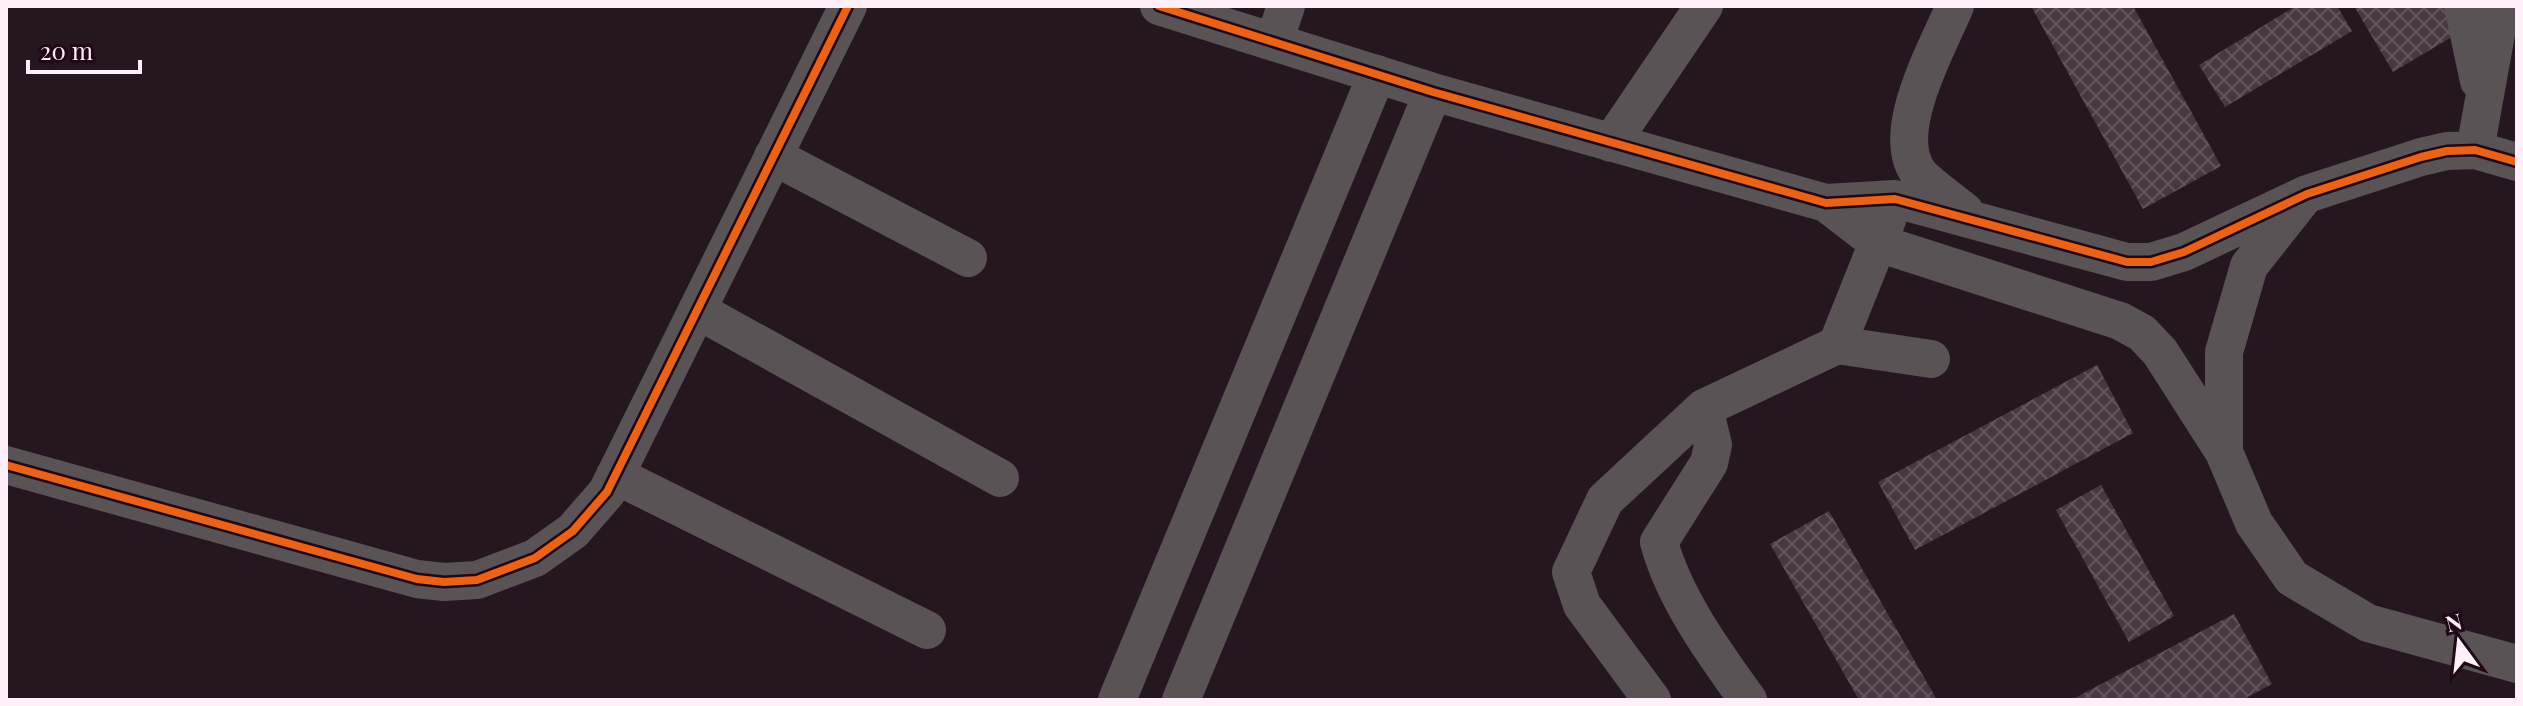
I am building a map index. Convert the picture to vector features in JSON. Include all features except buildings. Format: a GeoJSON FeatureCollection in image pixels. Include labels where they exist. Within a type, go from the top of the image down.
{"type":"FeatureCollection","features":[{"type":"Feature","properties":{"kind":"street"},"geometry":{"type":"LineString","coordinates":[[6,465],[417,579],[444,582],[477,580],[535,558],[573,531],[607,492],[848,6]]}},
{"type":"Feature","properties":{"kind":"street"},"geometry":{"type":"LineString","coordinates":[[1159,6],[1433,92],[1826,203],[1895,199],[2127,262],[2151,262],[2184,252],[2307,194],[2421,157],[2447,151],[2475,150],[2517,162]]}},
{"type":"Feature","properties":{"kind":"street"},"geometry":{"type":"LineString","coordinates":[[1274,42],[1286,6]]}},
{"type":"Feature","properties":{"kind":"street"},"geometry":{"type":"LineString","coordinates":[[1611,143],[1704,6]]}},
{"type":"Feature","properties":{"kind":"street"},"geometry":{"type":"LineString","coordinates":[[1955,6],[1912,110],[1908,130],[1911,153],[1919,174],[1976,221]]}},
{"type":"Feature","properties":{"kind":"street"},"geometry":{"type":"LineString","coordinates":[[2463,6],[2471,32],[2483,106]]}},
{"type":"Feature","properties":{"kind":"street"},"geometry":{"type":"LineString","coordinates":[[2475,150],[2501,6]]}},
{"type":"Feature","properties":{"kind":"street"},"geometry":{"type":"LineString","coordinates":[[1117,700],[1377,74]]}},
{"type":"Feature","properties":{"kind":"street"},"geometry":{"type":"LineString","coordinates":[[1181,700],[1433,92]]}},
{"type":"Feature","properties":{"kind":"street"},"geometry":{"type":"LineString","coordinates":[[773,156],[968,258]]}},
{"type":"Feature","properties":{"kind":"street"},"geometry":{"type":"LineString","coordinates":[[2224,452],[2224,352],[2249,266],[2307,194]]}},
{"type":"Feature","properties":{"kind":"street"},"geometry":{"type":"LineString","coordinates":[[1837,345],[1895,199]]}},
{"type":"Feature","properties":{"kind":"street"},"geometry":{"type":"LineString","coordinates":[[1826,203],[1878,243],[2120,321],[2142,333],[2160,352],[2224,452],[2254,523],[2292,578],[2368,623],[2517,664]]}},
{"type":"Feature","properties":{"kind":"street"},"geometry":{"type":"LineString","coordinates":[[697,310],[1000,478]]}},
{"type":"Feature","properties":{"kind":"street"},"geometry":{"type":"LineString","coordinates":[[1652,700],[1582,605],[1571,572],[1605,500],[1704,408],[1837,345],[1931,359]]}},
{"type":"Feature","properties":{"kind":"street"},"geometry":{"type":"LineString","coordinates":[[1704,408],[1713,445],[1709,463],[1659,542],[1664,561],[1738,698]]}},
{"type":"Feature","properties":{"kind":"street"},"geometry":{"type":"LineString","coordinates":[[615,475],[927,630]]}},
{"type":"Feature","properties":{"kind":"cycle path"},"geometry":{"type":"LineString","coordinates":[[6,465],[417,579],[444,582],[477,580],[535,558],[573,531],[607,492],[848,6]]}},
{"type":"Feature","properties":{"kind":"cycle path"},"geometry":{"type":"LineString","coordinates":[[1159,6],[1433,92],[1826,203],[1895,199],[2127,262],[2151,262],[2184,252],[2307,194],[2421,157],[2447,151],[2475,150],[2517,162]]}}]}
